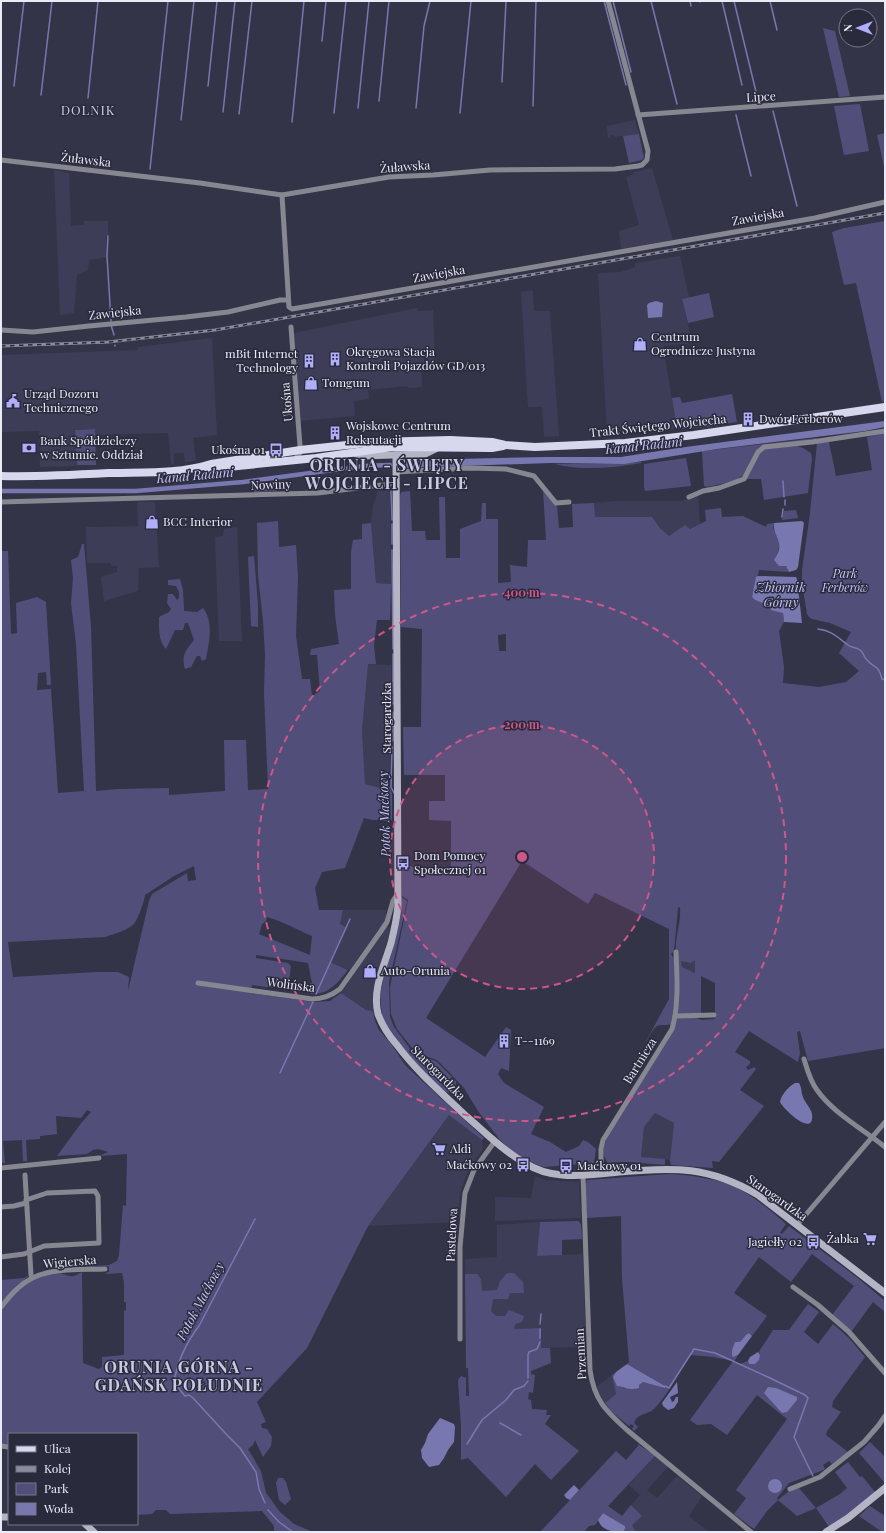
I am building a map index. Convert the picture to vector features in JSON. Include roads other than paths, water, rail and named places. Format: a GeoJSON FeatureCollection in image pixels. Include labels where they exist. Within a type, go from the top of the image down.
{"type":"FeatureCollection","features":[{"type":"Feature","properties":{"kind":"main road","name":"Trakt Świętego Wojciecha"},"geometry":{"type":"LineString","coordinates":[[197,468],[211,464],[300,450],[375,442],[450,440],[492,442],[505,445],[548,446],[625,443],[702,434],[885,407]]}},
{"type":"Feature","properties":{"kind":"main road"},"geometry":{"type":"LineString","coordinates":[[342,445],[361,456],[396,455],[428,453],[450,440]]}},
{"type":"Feature","properties":{"kind":"main road","name":"Trakt Świętego Wojciecha"},"geometry":{"type":"LineString","coordinates":[[1,476],[167,471],[197,468],[211,469],[310,459],[392,447],[492,448],[505,445]]}},
{"type":"Feature","properties":{"kind":"main road","name":"Starogardzka"},"geometry":{"type":"LineString","coordinates":[[396,455],[398,894],[396,921],[378,988],[377,1002],[378,1014],[390,1037],[413,1066],[495,1141],[512,1155],[536,1169],[560,1175],[583,1175],[674,1169],[700,1171],[713,1174],[738,1184],[758,1195],[885,1293]]}},
{"type":"Feature","properties":{"kind":"main road"},"geometry":{"type":"LineString","coordinates":[[826,1532],[848,1518],[885,1488]]}},
{"type":"Feature","properties":{"kind":"main road"},"geometry":{"type":"LineString","coordinates":[[86,1525],[94,1532]]}},
{"type":"Feature","properties":{"kind":"street","name":"Żuławska"},"geometry":{"type":"LineString","coordinates":[[1,160],[200,183],[282,195],[389,177],[439,175],[490,170],[616,169],[642,165],[647,160],[648,155],[608,1]]}},
{"type":"Feature","properties":{"kind":"street","name":"Lipce"},"geometry":{"type":"LineString","coordinates":[[638,115],[885,97]]}},
{"type":"Feature","properties":{"kind":"street"},"geometry":{"type":"LineString","coordinates":[[282,195],[288,300]]}},
{"type":"Feature","properties":{"kind":"street","name":"Zawiejska"},"geometry":{"type":"LineString","coordinates":[[1,330],[34,332],[186,317],[228,312],[280,300],[288,300],[290,308],[298,308],[815,218],[885,202]]}},
{"type":"Feature","properties":{"kind":"street","name":"Ukośna"},"geometry":{"type":"LineString","coordinates":[[291,327],[300,450]]}},
{"type":"Feature","properties":{"kind":"street"},"geometry":{"type":"LineString","coordinates":[[689,497],[703,490],[719,488],[744,479],[758,452],[764,447],[812,442],[885,431]]}},
{"type":"Feature","properties":{"kind":"street"},"geometry":{"type":"LineString","coordinates":[[294,460],[300,453],[300,450],[310,459]]}},
{"type":"Feature","properties":{"kind":"street"},"geometry":{"type":"LineString","coordinates":[[396,472],[506,468],[536,477],[556,503],[569,502]]}},
{"type":"Feature","properties":{"kind":"street","name":"Nowiny"},"geometry":{"type":"LineString","coordinates":[[1,502],[318,493],[397,483]]}},
{"type":"Feature","properties":{"kind":"street","name":"Wolińska"},"geometry":{"type":"LineString","coordinates":[[198,983],[312,999],[322,999],[330,996],[340,989],[387,922],[394,899],[398,894]]}},
{"type":"Feature","properties":{"kind":"street","name":"Bartnicza"},"geometry":{"type":"LineString","coordinates":[[601,1174],[601,1149],[603,1140],[672,1029],[675,1016],[676,952]]}},
{"type":"Feature","properties":{"kind":"street"},"geometry":{"type":"LineString","coordinates":[[675,1016],[714,1015]]}},
{"type":"Feature","properties":{"kind":"street"},"geometry":{"type":"LineString","coordinates":[[804,1058],[810,1078],[816,1089],[824,1098],[834,1108],[885,1147]]}},
{"type":"Feature","properties":{"kind":"street"},"geometry":{"type":"LineString","coordinates":[[797,1226],[885,1122]]}},
{"type":"Feature","properties":{"kind":"street","name":"Pastelowa"},"geometry":{"type":"LineString","coordinates":[[460,1339],[460,1247],[464,1197],[474,1170],[495,1141]]}},
{"type":"Feature","properties":{"kind":"street"},"geometry":{"type":"LineString","coordinates":[[1,1168],[99,1158]]}},
{"type":"Feature","properties":{"kind":"street"},"geometry":{"type":"LineString","coordinates":[[25,1175],[31,1275]]}},
{"type":"Feature","properties":{"kind":"street","name":"Przemian"},"geometry":{"type":"LineString","coordinates":[[583,1175],[590,1370],[593,1389],[608,1413],[752,1532]]}},
{"type":"Feature","properties":{"kind":"street"},"geometry":{"type":"LineString","coordinates":[[1,1207],[14,1206],[52,1192],[93,1190],[98,1196],[99,1243],[49,1245],[20,1255],[1,1257]]}},
{"type":"Feature","properties":{"kind":"street","name":"Wigierska"},"geometry":{"type":"LineString","coordinates":[[1,1307],[17,1288],[39,1275],[54,1271],[105,1269]]}},
{"type":"Feature","properties":{"kind":"street"},"geometry":{"type":"LineString","coordinates":[[793,1287],[818,1305],[849,1332],[885,1373]]}},
{"type":"Feature","properties":{"kind":"street"},"geometry":{"type":"LineString","coordinates":[[790,1489],[820,1477],[864,1442],[885,1416]]}},
{"type":"Feature","properties":{"kind":"water"},"geometry":{"type":"Polygon","coordinates":[[[656,301],[663,303],[662,317],[648,318],[647,305],[656,301]]]}},
{"type":"Feature","properties":{"kind":"water"},"geometry":{"type":"Polygon","coordinates":[[[885,421],[885,427],[865,431],[717,449],[624,464],[550,463],[403,468],[404,462],[411,460],[621,457],[678,448],[885,421]]]}},
{"type":"Feature","properties":{"kind":"water"},"geometry":{"type":"Polygon","coordinates":[[[802,521],[804,523],[798,567],[796,570],[789,572],[786,566],[779,566],[774,560],[778,554],[779,544],[774,523],[802,521]]]}},
{"type":"Feature","properties":{"kind":"water","name":"Zbiornik Górny"},"geometry":{"type":"Polygon","coordinates":[[[756,577],[796,577],[802,623],[784,622],[783,613],[771,610],[767,605],[755,600],[752,597],[756,577]]]}},
{"type":"Feature","properties":{"kind":"water"},"geometry":{"type":"Polygon","coordinates":[[[795,1083],[799,1083],[802,1095],[812,1114],[812,1121],[809,1124],[798,1120],[782,1106],[780,1102],[782,1096],[790,1086],[795,1083]]]}},
{"type":"Feature","properties":{"kind":"water"},"geometry":{"type":"Polygon","coordinates":[[[749,1333],[752,1336],[738,1355],[733,1357],[732,1350],[735,1342],[740,1342],[749,1333]]]}},
{"type":"Feature","properties":{"kind":"water"},"geometry":{"type":"Polygon","coordinates":[[[758,1352],[760,1355],[759,1360],[755,1364],[749,1364],[748,1361],[750,1357],[758,1352]]]}},
{"type":"Feature","properties":{"kind":"water"},"geometry":{"type":"Polygon","coordinates":[[[627,1364],[665,1386],[665,1388],[643,1382],[639,1385],[639,1388],[634,1389],[617,1386],[613,1377],[616,1372],[627,1364]]]}},
{"type":"Feature","properties":{"kind":"water"},"geometry":{"type":"Polygon","coordinates":[[[677,1382],[678,1393],[670,1397],[672,1402],[676,1397],[678,1397],[678,1402],[674,1408],[668,1410],[662,1403],[677,1382]]]}},
{"type":"Feature","properties":{"kind":"water"},"geometry":{"type":"Polygon","coordinates":[[[768,1387],[776,1388],[797,1397],[797,1400],[787,1412],[782,1413],[764,1393],[768,1387]]]}},
{"type":"Feature","properties":{"kind":"water"},"geometry":{"type":"Polygon","coordinates":[[[440,1418],[454,1424],[454,1442],[439,1465],[429,1467],[422,1458],[421,1450],[428,1434],[440,1418]]]}},
{"type":"Feature","properties":{"kind":"water"},"geometry":{"type":"Polygon","coordinates":[[[772,1479],[778,1479],[782,1483],[782,1489],[778,1493],[772,1493],[768,1489],[768,1483],[772,1479]]]}},
{"type":"Feature","properties":{"kind":"water"},"geometry":{"type":"Polygon","coordinates":[[[574,1485],[579,1490],[570,1500],[564,1495],[574,1485]]]}},
{"type":"Feature","properties":{"kind":"water"},"geometry":{"type":"Polygon","coordinates":[[[603,1513],[625,1526],[623,1532],[612,1531],[602,1527],[598,1520],[603,1513]]]}},
{"type":"Feature","properties":{"kind":"waterway"},"geometry":{"type":"LineString","coordinates":[[14,86],[24,1]]}},
{"type":"Feature","properties":{"kind":"waterway"},"geometry":{"type":"LineString","coordinates":[[41,95],[52,1]]}},
{"type":"Feature","properties":{"kind":"waterway"},"geometry":{"type":"LineString","coordinates":[[88,98],[98,1]]}},
{"type":"Feature","properties":{"kind":"waterway"},"geometry":{"type":"LineString","coordinates":[[150,169],[168,1]]}},
{"type":"Feature","properties":{"kind":"waterway"},"geometry":{"type":"LineString","coordinates":[[181,120],[194,1]]}},
{"type":"Feature","properties":{"kind":"waterway"},"geometry":{"type":"LineString","coordinates":[[208,86],[217,1]]}},
{"type":"Feature","properties":{"kind":"waterway"},"geometry":{"type":"LineString","coordinates":[[223,112],[235,1]]}},
{"type":"Feature","properties":{"kind":"waterway"},"geometry":{"type":"LineString","coordinates":[[239,114],[252,1]]}},
{"type":"Feature","properties":{"kind":"waterway"},"geometry":{"type":"LineString","coordinates":[[292,122],[304,1]]}},
{"type":"Feature","properties":{"kind":"waterway"},"geometry":{"type":"LineString","coordinates":[[322,41],[326,1]]}},
{"type":"Feature","properties":{"kind":"waterway"},"geometry":{"type":"LineString","coordinates":[[334,113],[346,1]]}},
{"type":"Feature","properties":{"kind":"waterway"},"geometry":{"type":"LineString","coordinates":[[358,108],[369,1]]}},
{"type":"Feature","properties":{"kind":"waterway"},"geometry":{"type":"LineString","coordinates":[[379,101],[389,1]]}},
{"type":"Feature","properties":{"kind":"waterway"},"geometry":{"type":"LineString","coordinates":[[416,108],[424,26],[430,1]]}},
{"type":"Feature","properties":{"kind":"waterway"},"geometry":{"type":"LineString","coordinates":[[460,113],[471,1]]}},
{"type":"Feature","properties":{"kind":"waterway"},"geometry":{"type":"LineString","coordinates":[[502,82],[506,1]]}},
{"type":"Feature","properties":{"kind":"waterway"},"geometry":{"type":"LineString","coordinates":[[533,106],[536,1]]}},
{"type":"Feature","properties":{"kind":"waterway"},"geometry":{"type":"LineString","coordinates":[[604,1],[626,85]]}},
{"type":"Feature","properties":{"kind":"waterway"},"geometry":{"type":"LineString","coordinates":[[613,1],[631,72]]}},
{"type":"Feature","properties":{"kind":"waterway"},"geometry":{"type":"LineString","coordinates":[[651,1],[677,104]]}},
{"type":"Feature","properties":{"kind":"waterway"},"geometry":{"type":"LineString","coordinates":[[690,1],[691,6]]}},
{"type":"Feature","properties":{"kind":"waterway"},"geometry":{"type":"LineString","coordinates":[[722,1],[742,85]]}},
{"type":"Feature","properties":{"kind":"waterway"},"geometry":{"type":"LineString","coordinates":[[734,1],[757,96]]}},
{"type":"Feature","properties":{"kind":"waterway"},"geometry":{"type":"LineString","coordinates":[[770,1],[777,30]]}},
{"type":"Feature","properties":{"kind":"waterway"},"geometry":{"type":"LineString","coordinates":[[773,111],[797,206]]}},
{"type":"Feature","properties":{"kind":"waterway"},"geometry":{"type":"LineString","coordinates":[[736,115],[751,176]]}},
{"type":"Feature","properties":{"kind":"waterway"},"geometry":{"type":"LineString","coordinates":[[108,236],[107,256],[111,321]]}},
{"type":"Feature","properties":{"kind":"waterway"},"geometry":{"type":"LineString","coordinates":[[111,325],[114,335]]}},
{"type":"Feature","properties":{"kind":"waterway","name":"Kanał Raduni"},"geometry":{"type":"LineString","coordinates":[[1,491],[136,491],[243,482],[363,466],[390,465]]}},
{"type":"Feature","properties":{"kind":"waterway"},"geometry":{"type":"LineString","coordinates":[[783,481],[784,497]]}},
{"type":"Feature","properties":{"kind":"waterway","name":"Potok Maćkowy"},"geometry":{"type":"LineString","coordinates":[[391,490],[392,520]]}},
{"type":"Feature","properties":{"kind":"waterway"},"geometry":{"type":"LineString","coordinates":[[785,500],[785,505]]}},
{"type":"Feature","properties":{"kind":"waterway"},"geometry":{"type":"LineString","coordinates":[[782,517],[783,509]]}},
{"type":"Feature","properties":{"kind":"waterway","name":"Potok Maćkowy"},"geometry":{"type":"LineString","coordinates":[[392,524],[392,544]]}},
{"type":"Feature","properties":{"kind":"waterway","name":"Potok Maćkowy"},"geometry":{"type":"LineString","coordinates":[[392,550],[393,649]]}},
{"type":"Feature","properties":{"kind":"waterway"},"geometry":{"type":"LineString","coordinates":[[818,629],[831,633],[849,646],[857,648],[861,651],[866,659],[878,669],[882,679],[885,680]]}},
{"type":"Feature","properties":{"kind":"waterway","name":"Potok Maćkowy"},"geometry":{"type":"LineString","coordinates":[[393,654],[393,704]]}},
{"type":"Feature","properties":{"kind":"waterway","name":"Potok Maćkowy"},"geometry":{"type":"LineString","coordinates":[[393,712],[393,741]]}},
{"type":"Feature","properties":{"kind":"waterway","name":"Potok Maćkowy"},"geometry":{"type":"LineString","coordinates":[[392,747],[391,787],[394,793]]}},
{"type":"Feature","properties":{"kind":"waterway","name":"Potok Maćkowy"},"geometry":{"type":"LineString","coordinates":[[316,994],[350,919]]}},
{"type":"Feature","properties":{"kind":"waterway","name":"Potok Maćkowy"},"geometry":{"type":"LineString","coordinates":[[280,1073],[313,1002]]}},
{"type":"Feature","properties":{"kind":"waterway","name":"Potok Maćkowy"},"geometry":{"type":"LineString","coordinates":[[255,1219],[199,1326],[186,1346],[177,1368],[174,1383],[185,1396],[189,1395],[193,1398],[240,1448],[256,1472],[259,1489],[265,1503]]}},
{"type":"Feature","properties":{"kind":"waterway"},"geometry":{"type":"LineString","coordinates":[[540,1324],[541,1314]]}},
{"type":"Feature","properties":{"kind":"waterway"},"geometry":{"type":"LineString","coordinates":[[540,1329],[540,1338]]}},
{"type":"Feature","properties":{"kind":"waterway"},"geometry":{"type":"LineString","coordinates":[[528,1378],[528,1355],[529,1352],[537,1349],[540,1342]]}},
{"type":"Feature","properties":{"kind":"waterway"},"geometry":{"type":"LineString","coordinates":[[665,1386],[669,1388],[694,1349],[715,1353],[805,1395],[808,1398],[794,1437],[813,1476]]}},
{"type":"Feature","properties":{"kind":"waterway"},"geometry":{"type":"LineString","coordinates":[[467,1444],[482,1420],[506,1400],[514,1390],[524,1386],[528,1381]]}},
{"type":"Feature","properties":{"kind":"waterway"},"geometry":{"type":"LineString","coordinates":[[500,1423],[521,1435]]}},
{"type":"Feature","properties":{"kind":"waterway","name":"Potok Maćkowy"},"geometry":{"type":"LineString","coordinates":[[268,1510],[279,1522],[293,1532]]}},
{"type":"Feature","properties":{"kind":"railway"},"geometry":{"type":"LineString","coordinates":[[1,346],[108,342],[215,330],[885,213]]}},
{"type":"Feature","properties":{"kind":"place","name":"Centrum Ogrodnicze Justyna"},"geometry":{"type":"Point","coordinates":[640,344]}},
{"type":"Feature","properties":{"kind":"place","name":"Okręgowa Stacja Kontroli Pojazdów GD/013"},"geometry":{"type":"Point","coordinates":[335,359]}},
{"type":"Feature","properties":{"kind":"place","name":"mBit Internet Technology"},"geometry":{"type":"Point","coordinates":[309,361]}},
{"type":"Feature","properties":{"kind":"place","name":"Tomgum"},"geometry":{"type":"Point","coordinates":[311,383]}},
{"type":"Feature","properties":{"kind":"place","name":"Urząd Dozoru Technicznego"},"geometry":{"type":"Point","coordinates":[13,401]}},
{"type":"Feature","properties":{"kind":"place","name":"Dwór Ferberów"},"geometry":{"type":"Point","coordinates":[748,419]}},
{"type":"Feature","properties":{"kind":"place","name":"Wojskowe Centrum Rekrutacji"},"geometry":{"type":"Point","coordinates":[335,433]}},
{"type":"Feature","properties":{"kind":"place","name":"Bank Spółdzielczy w Sztumie. Oddział"},"geometry":{"type":"Point","coordinates":[29,448]}},
{"type":"Feature","properties":{"kind":"place","name":"Ukośna 01"},"geometry":{"type":"Point","coordinates":[276,450]}},
{"type":"Feature","properties":{"kind":"place","name":"BCC Interior"},"geometry":{"type":"Point","coordinates":[152,522]}},
{"type":"Feature","properties":{"kind":"place","name":"Dom Pomocy Społecznej 01"},"geometry":{"type":"Point","coordinates":[403,863]}},
{"type":"Feature","properties":{"kind":"place","name":"Auto-Orunia"},"geometry":{"type":"Point","coordinates":[370,971]}},
{"type":"Feature","properties":{"kind":"place","name":"T--1169"},"geometry":{"type":"Point","coordinates":[504,1041]}},
{"type":"Feature","properties":{"kind":"place","name":"Aldi"},"geometry":{"type":"Point","coordinates":[439,1149]}},
{"type":"Feature","properties":{"kind":"place","name":"Maćkowy 02"},"geometry":{"type":"Point","coordinates":[523,1165]}},
{"type":"Feature","properties":{"kind":"place","name":"Maćkowy 01"},"geometry":{"type":"Point","coordinates":[566,1166]}},
{"type":"Feature","properties":{"kind":"place","name":"Żabka"},"geometry":{"type":"Point","coordinates":[870,1239]}},
{"type":"Feature","properties":{"kind":"place","name":"Jagiełły 02"},"geometry":{"type":"Point","coordinates":[813,1242]}},
{"type":"Feature","properties":{"kind":"district","name":"DOLNIK"},"geometry":{"type":"Point","coordinates":[88,110]}},
{"type":"Feature","properties":{"kind":"district","name":"ORUNIA - ŚWIĘTY WOJCIECH - LIPCE"},"geometry":{"type":"Point","coordinates":[387,474]}},
{"type":"Feature","properties":{"kind":"district","name":"ORUNIA GÓRNA - GDAŃSK POŁUDNIE"},"geometry":{"type":"Point","coordinates":[179,1376]}},
{"type":"Feature","properties":{"kind":"park label","name":"Park Ferberów"},"geometry":{"type":"Point","coordinates":[845,581]}}]}
